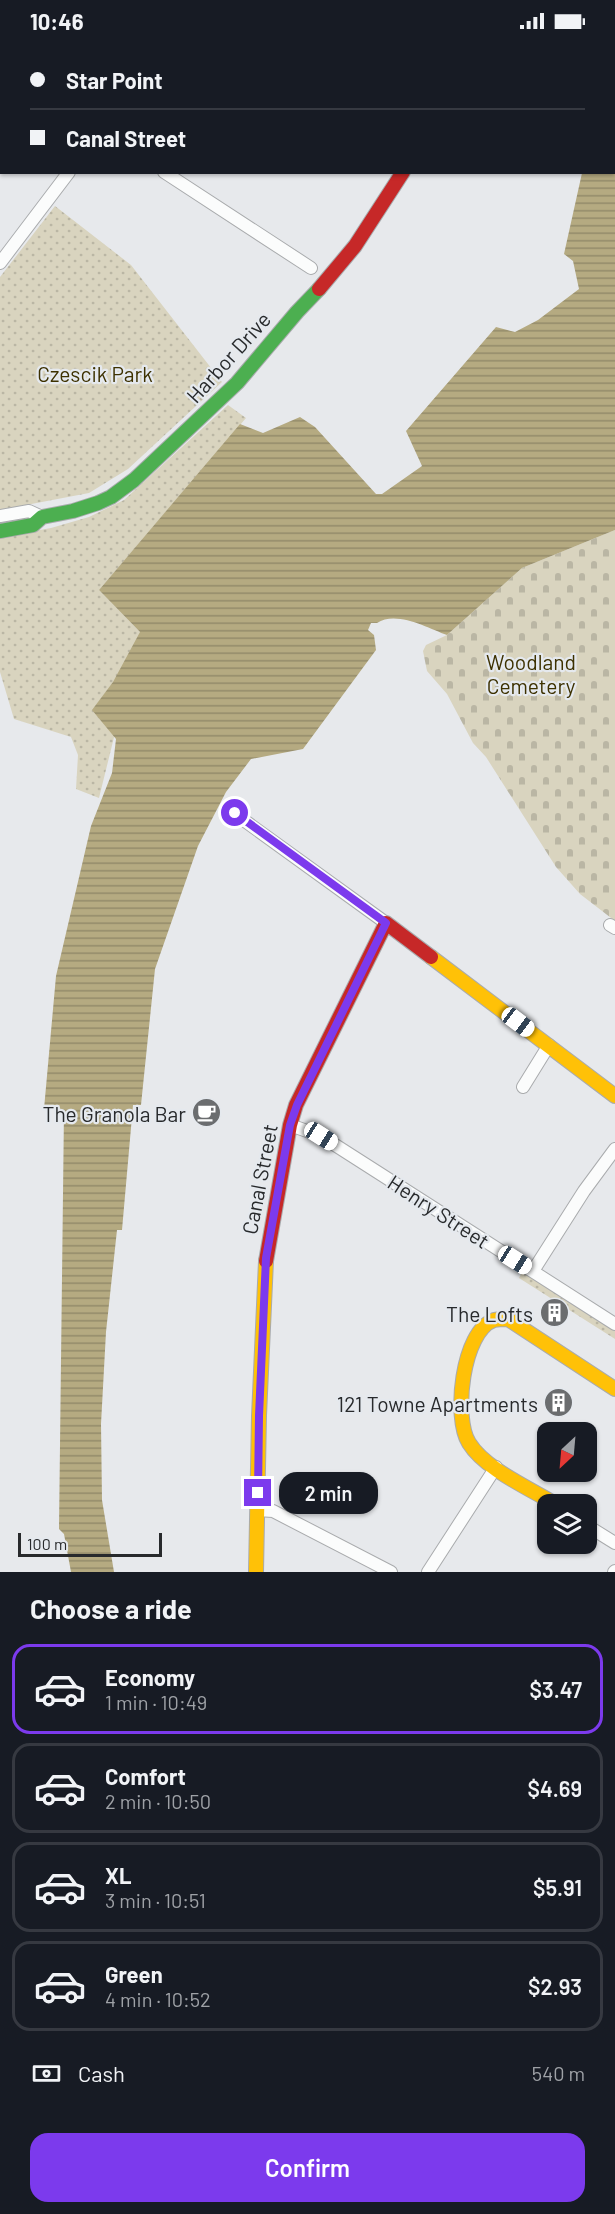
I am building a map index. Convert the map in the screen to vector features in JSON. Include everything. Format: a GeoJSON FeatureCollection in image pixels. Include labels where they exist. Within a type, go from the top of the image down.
{"type":"FeatureCollection","features":[{"type":"Feature","properties":{"kind":"street"},"geometry":{"type":"LineString","coordinates":[[0,263],[67,174]]}},
{"type":"Feature","properties":{"kind":"street"},"geometry":{"type":"LineString","coordinates":[[167,174],[311,268]]}},
{"type":"Feature","properties":{"kind":"street","name":"Harbor Drive"},"geometry":{"type":"LineString","coordinates":[[0,531],[33,525],[42,517],[73,511],[111,497],[134,480],[237,383],[297,312],[337,271],[402,174]]}},
{"type":"Feature","properties":{"kind":"street","name":"Harbor Drive"},"geometry":{"type":"LineString","coordinates":[[0,516],[29,511],[42,517]]}},
{"type":"Feature","properties":{"kind":"street"},"geometry":{"type":"LineString","coordinates":[[227,808],[386,923],[615,1096]]}},
{"type":"Feature","properties":{"kind":"street","name":"Canal Street"},"geometry":{"type":"LineString","coordinates":[[256,1572],[259,1416],[266,1258],[290,1125],[301,1094],[386,923]]}},
{"type":"Feature","properties":{"kind":"street"},"geometry":{"type":"LineString","coordinates":[[523,1087],[549,1045]]}},
{"type":"Feature","properties":{"kind":"street","name":"Henry Street"},"geometry":{"type":"LineString","coordinates":[[290,1125],[321,1136],[615,1324]]}},
{"type":"Feature","properties":{"kind":"street"},"geometry":{"type":"LineString","coordinates":[[533,1271],[584,1191],[615,1149]]}},
{"type":"Feature","properties":{"kind":"street"},"geometry":{"type":"LineString","coordinates":[[539,1494],[481,1456],[466,1440],[462,1419],[463,1371],[468,1352],[484,1326],[491,1320],[508,1319],[615,1389]]}},
{"type":"Feature","properties":{"kind":"street"},"geometry":{"type":"LineString","coordinates":[[428,1572],[496,1467]]}},
{"type":"Feature","properties":{"kind":"street"},"geometry":{"type":"LineString","coordinates":[[257,1510],[273,1511],[391,1572]]}},
{"type":"Feature","properties":{"kind":"street"},"geometry":{"type":"LineString","coordinates":[[597,1532],[615,1543]]}},
{"type":"Feature","properties":{"kind":"green space","name":"Czescik Park"},"geometry":{"type":"Polygon","coordinates":[[[55,206],[131,265],[222,382],[128,469],[89,493],[0,510],[0,277],[55,206]]]}},
{"type":"Feature","properties":{"kind":"green space"},"geometry":{"type":"Polygon","coordinates":[[[228,405],[246,418],[99,590],[140,632],[99,798],[76,789],[78,755],[71,737],[14,719],[0,672],[0,537],[51,528],[89,517],[124,500],[228,405]]]}},
{"type":"Feature","properties":{"kind":"green space","name":"Woodland Cemetery"},"geometry":{"type":"Polygon","coordinates":[[[615,530],[615,921],[580,894],[556,867],[486,757],[473,743],[447,694],[427,671],[423,651],[426,645],[447,635],[522,568],[615,530]]]}},
{"type":"Feature","properties":{"kind":"green space"},"geometry":{"type":"Polygon","coordinates":[[[522,1272],[615,1331],[615,1339],[519,1278],[522,1272]]]}},
{"type":"Feature","properties":{"kind":"shaded area"},"geometry":{"type":"Polygon","coordinates":[[[582,174],[615,174],[615,530],[522,568],[447,635],[402,619],[385,619],[371,623],[368,630],[374,635],[376,650],[303,749],[251,759],[226,792],[198,846],[155,969],[141,1105],[133,1105],[122,1230],[117,1230],[106,1332],[101,1424],[102,1500],[114,1572],[71,1572],[64,1534],[59,1529],[64,1110],[44,1109],[56,976],[91,826],[112,773],[116,739],[92,710],[113,682],[140,632],[99,590],[240,424],[263,433],[300,417],[315,427],[376,494],[382,494],[422,466],[406,431],[496,327],[515,332],[538,320],[579,289],[573,261],[564,254],[582,174]]]}},
{"type":"Feature","properties":{"kind":"traffic: fast"},"geometry":{"type":"LineString","coordinates":[[0,531],[33,525],[42,517],[98,503],[111,497],[134,480],[237,383],[319,289]]}},
{"type":"Feature","properties":{"kind":"traffic: slow"},"geometry":{"type":"LineString","coordinates":[[431,957],[615,1096]]}},
{"type":"Feature","properties":{"kind":"traffic: slow"},"geometry":{"type":"LineString","coordinates":[[256,1572],[259,1416],[266,1261]]}},
{"type":"Feature","properties":{"kind":"traffic: slow"},"geometry":{"type":"LineString","coordinates":[[537,1494],[496,1470],[476,1452],[464,1431],[461,1396],[464,1376],[474,1340],[483,1327],[494,1320],[508,1319],[615,1389]]}},
{"type":"Feature","properties":{"kind":"traffic: jam"},"geometry":{"type":"LineString","coordinates":[[319,289],[355,246],[402,174]]}},
{"type":"Feature","properties":{"kind":"traffic: jam"},"geometry":{"type":"LineString","coordinates":[[266,1261],[290,1125],[296,1105],[386,923],[431,957]]}},
{"type":"Feature","properties":{"kind":"place","name":"The Granola Bar"},"geometry":{"type":"Point","coordinates":[207,1113]}},
{"type":"Feature","properties":{"kind":"place","name":"The Lofts"},"geometry":{"type":"Point","coordinates":[554,1313]}},
{"type":"Feature","properties":{"kind":"place","name":"121 Towne Apartments"},"geometry":{"type":"Point","coordinates":[559,1403]}},
{"type":"Feature","properties":{"kind":"route"},"geometry":{"type":"LineString","coordinates":[[235,813],[386,923],[294,1110],[290,1125],[266,1258],[258,1493]]}}]}
